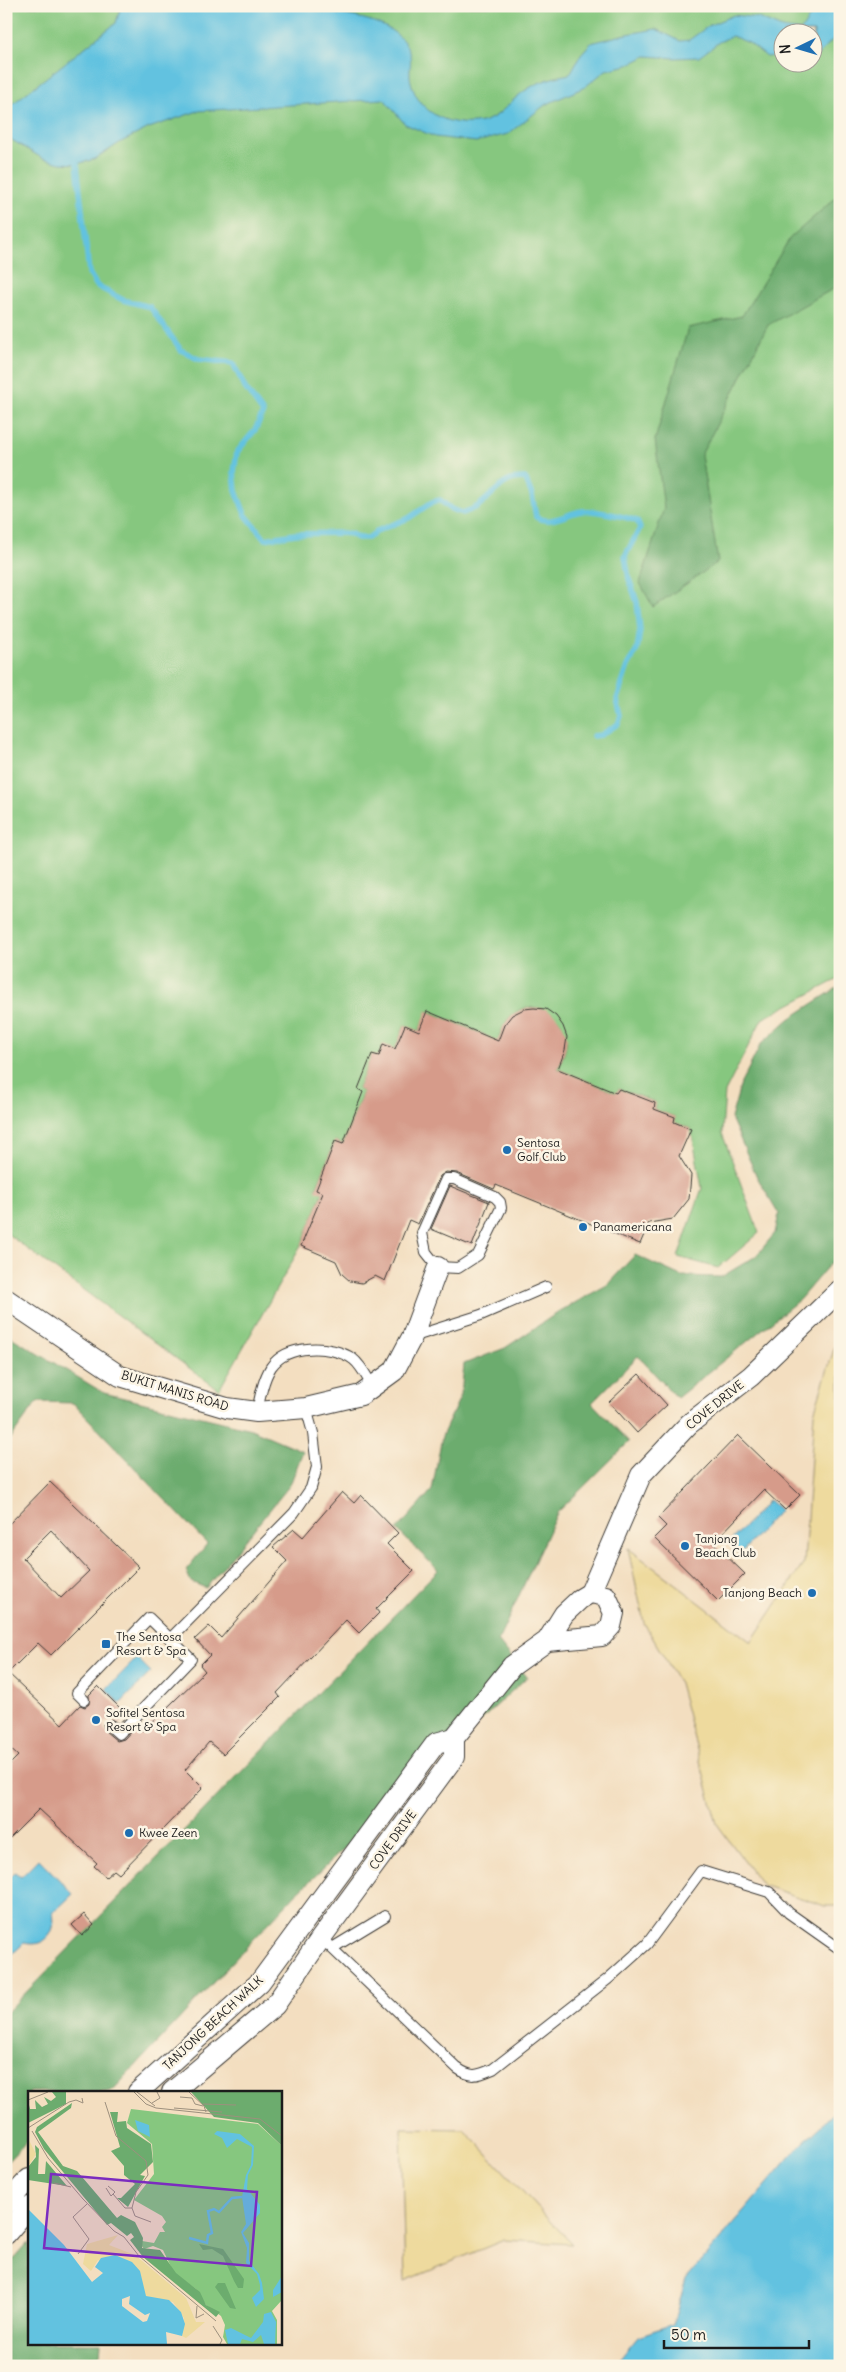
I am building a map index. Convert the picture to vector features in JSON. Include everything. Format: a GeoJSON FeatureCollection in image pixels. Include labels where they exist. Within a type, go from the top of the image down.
{"type":"FeatureCollection","features":[{"type":"Feature","properties":{"kind":"street","name":"BUKIT MANIS ROAD"},"geometry":{"type":"LineString","coordinates":[[6,1299],[120,1376],[227,1408],[257,1412],[306,1408],[361,1395],[373,1387],[394,1370],[412,1337],[438,1268]]}},
{"type":"Feature","properties":{"kind":"street","name":"COVE DRIVE"},"geometry":{"type":"LineString","coordinates":[[324,1894],[436,1743],[454,1738],[512,1666],[547,1641],[564,1614],[580,1598],[590,1593],[641,1475],[689,1424],[751,1376],[840,1290]]}},
{"type":"Feature","properties":{"kind":"street"},"geometry":{"type":"LineString","coordinates":[[547,1641],[593,1638],[606,1633],[611,1626],[614,1614],[610,1602],[606,1596],[590,1593]]}},
{"type":"Feature","properties":{"kind":"street","name":"COVE DRIVE"},"geometry":{"type":"LineString","coordinates":[[327,1942],[454,1757],[454,1738]]}},
{"type":"Feature","properties":{"kind":"street","name":"TANJONG BEACH WALK"},"geometry":{"type":"LineString","coordinates":[[139,2091],[260,1982],[324,1894]]}},
{"type":"Feature","properties":{"kind":"street"},"geometry":{"type":"LineString","coordinates":[[302,1925],[327,1942]]}},
{"type":"Feature","properties":{"kind":"street","name":"TANJONG BEACH WALK"},"geometry":{"type":"LineString","coordinates":[[173,2091],[274,2005],[327,1942]]}},
{"type":"Feature","properties":{"kind":"street"},"geometry":{"type":"LineString","coordinates":[[6,2204],[28,2180]]}},
{"type":"Feature","properties":{"kind":"street"},"geometry":{"type":"LineString","coordinates":[[6,2234],[28,2208]]}},
{"type":"Feature","properties":{"kind":"lane"},"geometry":{"type":"LineString","coordinates":[[446,1179],[454,1179],[495,1197],[500,1202],[501,1208],[478,1255],[458,1268],[438,1268],[426,1252],[422,1233],[446,1179]]}},
{"type":"Feature","properties":{"kind":"lane"},"geometry":{"type":"LineString","coordinates":[[412,1337],[481,1315],[546,1286]]}},
{"type":"Feature","properties":{"kind":"lane"},"geometry":{"type":"LineString","coordinates":[[257,1412],[262,1389],[271,1367],[286,1354],[302,1350],[321,1348],[353,1359],[373,1387]]}},
{"type":"Feature","properties":{"kind":"lane"},"geometry":{"type":"LineString","coordinates":[[170,1639],[294,1513],[311,1488],[317,1467],[313,1433],[306,1408]]}},
{"type":"Feature","properties":{"kind":"lane"},"geometry":{"type":"LineString","coordinates":[[84,1700],[77,1693],[148,1618],[191,1658],[119,1734],[110,1726]]}},
{"type":"Feature","properties":{"kind":"lane"},"geometry":{"type":"LineString","coordinates":[[385,1916],[327,1942],[456,2068],[467,2075],[479,2075],[493,2069],[608,1980],[647,1944],[701,1871],[769,1892],[790,1913],[840,1949]]}},
{"type":"Feature","properties":{"kind":"green space"},"geometry":{"type":"Polygon","coordinates":[[[6,6],[840,6],[840,978],[762,1019],[725,1092],[722,1133],[759,1233],[718,1268],[678,1257],[702,1188],[691,1129],[674,1122],[675,1117],[654,1109],[655,1102],[619,1089],[616,1093],[558,1069],[564,1053],[566,1036],[563,1027],[552,1014],[537,1008],[520,1010],[509,1018],[495,1046],[485,1035],[428,1011],[419,1031],[405,1025],[395,1049],[383,1045],[379,1056],[372,1055],[358,1089],[363,1092],[343,1144],[335,1141],[316,1189],[323,1193],[301,1246],[219,1390],[6,1233],[6,6]]]}},
{"type":"Feature","properties":{"kind":"green space"},"geometry":{"type":"Polygon","coordinates":[[[840,194],[840,285],[768,325],[701,455],[718,562],[653,607],[640,583],[664,508],[655,440],[688,328],[742,316],[790,238],[840,194]]]}},
{"type":"Feature","properties":{"kind":"green space"},"geometry":{"type":"Polygon","coordinates":[[[840,986],[840,1252],[800,1299],[677,1398],[638,1356],[592,1403],[629,1442],[557,1513],[498,1641],[527,1677],[295,1895],[113,2090],[28,2091],[28,2140],[6,2163],[6,2013],[438,1570],[397,1530],[432,1490],[442,1436],[461,1395],[464,1364],[505,1348],[560,1311],[607,1285],[635,1255],[681,1276],[721,1277],[756,1256],[775,1233],[779,1214],[757,1177],[731,1118],[741,1083],[761,1044],[789,1019],[840,986]]]}},
{"type":"Feature","properties":{"kind":"green space"},"geometry":{"type":"Polygon","coordinates":[[[6,1334],[104,1393],[251,1429],[303,1451],[290,1485],[206,1588],[191,1582],[186,1570],[207,1544],[73,1403],[37,1402],[6,1445],[6,1334]]]}},
{"type":"Feature","properties":{"kind":"green space"},"geometry":{"type":"Polygon","coordinates":[[[28,2244],[28,2344],[101,2344],[99,2366],[6,2366],[6,2268],[28,2244]]]}},
{"type":"Feature","properties":{"kind":"sand","name":"Tanjong Beach"},"geometry":{"type":"Polygon","coordinates":[[[840,1330],[840,1906],[825,1906],[762,1885],[717,1824],[679,1683],[644,1623],[628,1548],[751,1642],[804,1563],[814,1413],[840,1330]]]}},
{"type":"Feature","properties":{"kind":"sand"},"geometry":{"type":"Polygon","coordinates":[[[401,2128],[464,2129],[572,2244],[504,2240],[405,2281],[401,2128]]]}},
{"type":"Feature","properties":{"kind":"water"},"geometry":{"type":"Polygon","coordinates":[[[121,6],[310,6],[314,10],[362,18],[386,27],[404,42],[410,53],[411,82],[421,103],[438,116],[459,123],[482,122],[493,118],[524,91],[536,84],[570,74],[581,54],[591,43],[622,35],[656,29],[680,41],[689,40],[710,25],[734,15],[758,18],[774,25],[774,56],[767,57],[749,43],[732,36],[719,42],[699,57],[646,56],[628,65],[606,70],[585,87],[545,105],[508,134],[476,142],[435,137],[405,124],[384,99],[198,111],[149,128],[121,142],[95,159],[77,164],[60,163],[42,158],[10,139],[6,139],[6,109],[116,23],[121,6]]]}},
{"type":"Feature","properties":{"kind":"water"},"geometry":{"type":"Polygon","coordinates":[[[840,6],[840,32],[824,49],[824,22],[807,22],[812,14],[820,9],[840,6]]]}},
{"type":"Feature","properties":{"kind":"water"},"geometry":{"type":"Polygon","coordinates":[[[769,1500],[780,1510],[740,1554],[729,1543],[769,1500]]]}},
{"type":"Feature","properties":{"kind":"water"},"geometry":{"type":"Polygon","coordinates":[[[137,1658],[151,1672],[120,1704],[106,1689],[137,1658]]]}},
{"type":"Feature","properties":{"kind":"water"},"geometry":{"type":"Polygon","coordinates":[[[39,1859],[73,1894],[53,1913],[53,1927],[48,1937],[38,1943],[24,1943],[6,1960],[6,1881],[15,1872],[21,1877],[39,1859]]]}},
{"type":"Feature","properties":{"kind":"water"},"geometry":{"type":"Polygon","coordinates":[[[840,2108],[840,2366],[613,2366],[638,2336],[673,2324],[686,2279],[799,2147],[840,2108]]]}},
{"type":"Feature","properties":{"kind":"building","name":"Sentosa Golf Club"},"geometry":{"type":"Polygon","coordinates":[[[524,1009],[546,1009],[556,1016],[563,1026],[567,1037],[565,1050],[558,1069],[616,1093],[619,1089],[655,1103],[654,1109],[675,1117],[674,1122],[691,1129],[679,1156],[691,1175],[689,1199],[673,1219],[649,1223],[640,1244],[496,1185],[494,1189],[457,1173],[446,1172],[440,1176],[418,1224],[409,1220],[385,1281],[375,1276],[362,1283],[350,1281],[342,1274],[336,1261],[301,1246],[323,1193],[316,1190],[335,1141],[343,1144],[363,1092],[358,1089],[372,1054],[379,1056],[383,1044],[395,1049],[405,1025],[419,1031],[427,1011],[498,1041],[504,1025],[512,1015],[524,1009]]]}},
{"type":"Feature","properties":{"kind":"building"},"geometry":{"type":"Polygon","coordinates":[[[450,1186],[489,1202],[472,1246],[431,1229],[450,1186]]]}},
{"type":"Feature","properties":{"kind":"building"},"geometry":{"type":"Polygon","coordinates":[[[639,1374],[667,1405],[637,1433],[609,1402],[639,1374]]]}},
{"type":"Feature","properties":{"kind":"building"},"geometry":{"type":"Polygon","coordinates":[[[738,1435],[800,1495],[785,1510],[764,1490],[713,1543],[745,1574],[718,1601],[654,1538],[666,1526],[658,1518],[738,1435]]]}},
{"type":"Feature","properties":{"kind":"building"},"geometry":{"type":"Polygon","coordinates":[[[50,1482],[139,1567],[51,1655],[38,1643],[8,1673],[62,1724],[80,1705],[85,1707],[89,1704],[89,1695],[98,1686],[127,1715],[119,1724],[111,1719],[103,1724],[105,1731],[117,1741],[124,1739],[137,1725],[143,1731],[205,1671],[200,1665],[210,1655],[195,1639],[209,1626],[221,1638],[287,1561],[273,1547],[294,1529],[303,1537],[342,1492],[354,1503],[361,1495],[398,1533],[387,1544],[414,1571],[376,1609],[379,1613],[359,1633],[346,1620],[277,1693],[280,1697],[223,1754],[209,1742],[185,1770],[203,1788],[119,1874],[114,1870],[106,1877],[94,1866],[97,1863],[39,1809],[6,1842],[6,1768],[18,1756],[6,1745],[6,1527],[50,1482]],[[51,1530],[23,1558],[61,1598],[89,1571],[51,1530]]]}},
{"type":"Feature","properties":{"kind":"building"},"geometry":{"type":"Polygon","coordinates":[[[84,1914],[94,1925],[82,1936],[72,1925],[84,1914]]]}},
{"type":"Feature","properties":{"kind":"waterway"},"geometry":{"type":"LineString","coordinates":[[77,164],[89,273],[97,286],[123,300],[150,307],[181,350],[198,359],[233,363],[245,388],[263,413],[255,430],[237,452],[234,472],[236,491],[245,514],[265,539],[295,534],[340,533],[351,534],[358,538],[368,538],[379,530],[409,518],[432,502],[440,500],[451,509],[463,513],[473,509],[499,487],[517,478],[525,478],[532,495],[536,517],[553,520],[576,512],[593,511],[637,521],[640,528],[625,556],[629,579],[637,602],[640,630],[637,650],[628,666],[617,699],[621,716],[618,724],[601,735],[593,736]]}},
{"type":"Feature","properties":{"kind":"place","name":"Sentosa Golf Club"},"geometry":{"type":"Point","coordinates":[507,1150]}},
{"type":"Feature","properties":{"kind":"place","name":"Panamericana"},"geometry":{"type":"Point","coordinates":[583,1227]}},
{"type":"Feature","properties":{"kind":"place","name":"Tanjong Beach Club"},"geometry":{"type":"Point","coordinates":[685,1546]}},
{"type":"Feature","properties":{"kind":"place","name":"Tanjong Beach"},"geometry":{"type":"Point","coordinates":[812,1593]}},
{"type":"Feature","properties":{"kind":"place","name":"The Sentosa Resort & Spa"},"geometry":{"type":"Point","coordinates":[106,1644]}},
{"type":"Feature","properties":{"kind":"place","name":"Sofitel Sentosa Resort & Spa"},"geometry":{"type":"Point","coordinates":[96,1720]}},
{"type":"Feature","properties":{"kind":"place","name":"Kwee Zeen"},"geometry":{"type":"Point","coordinates":[129,1833]}}]}
